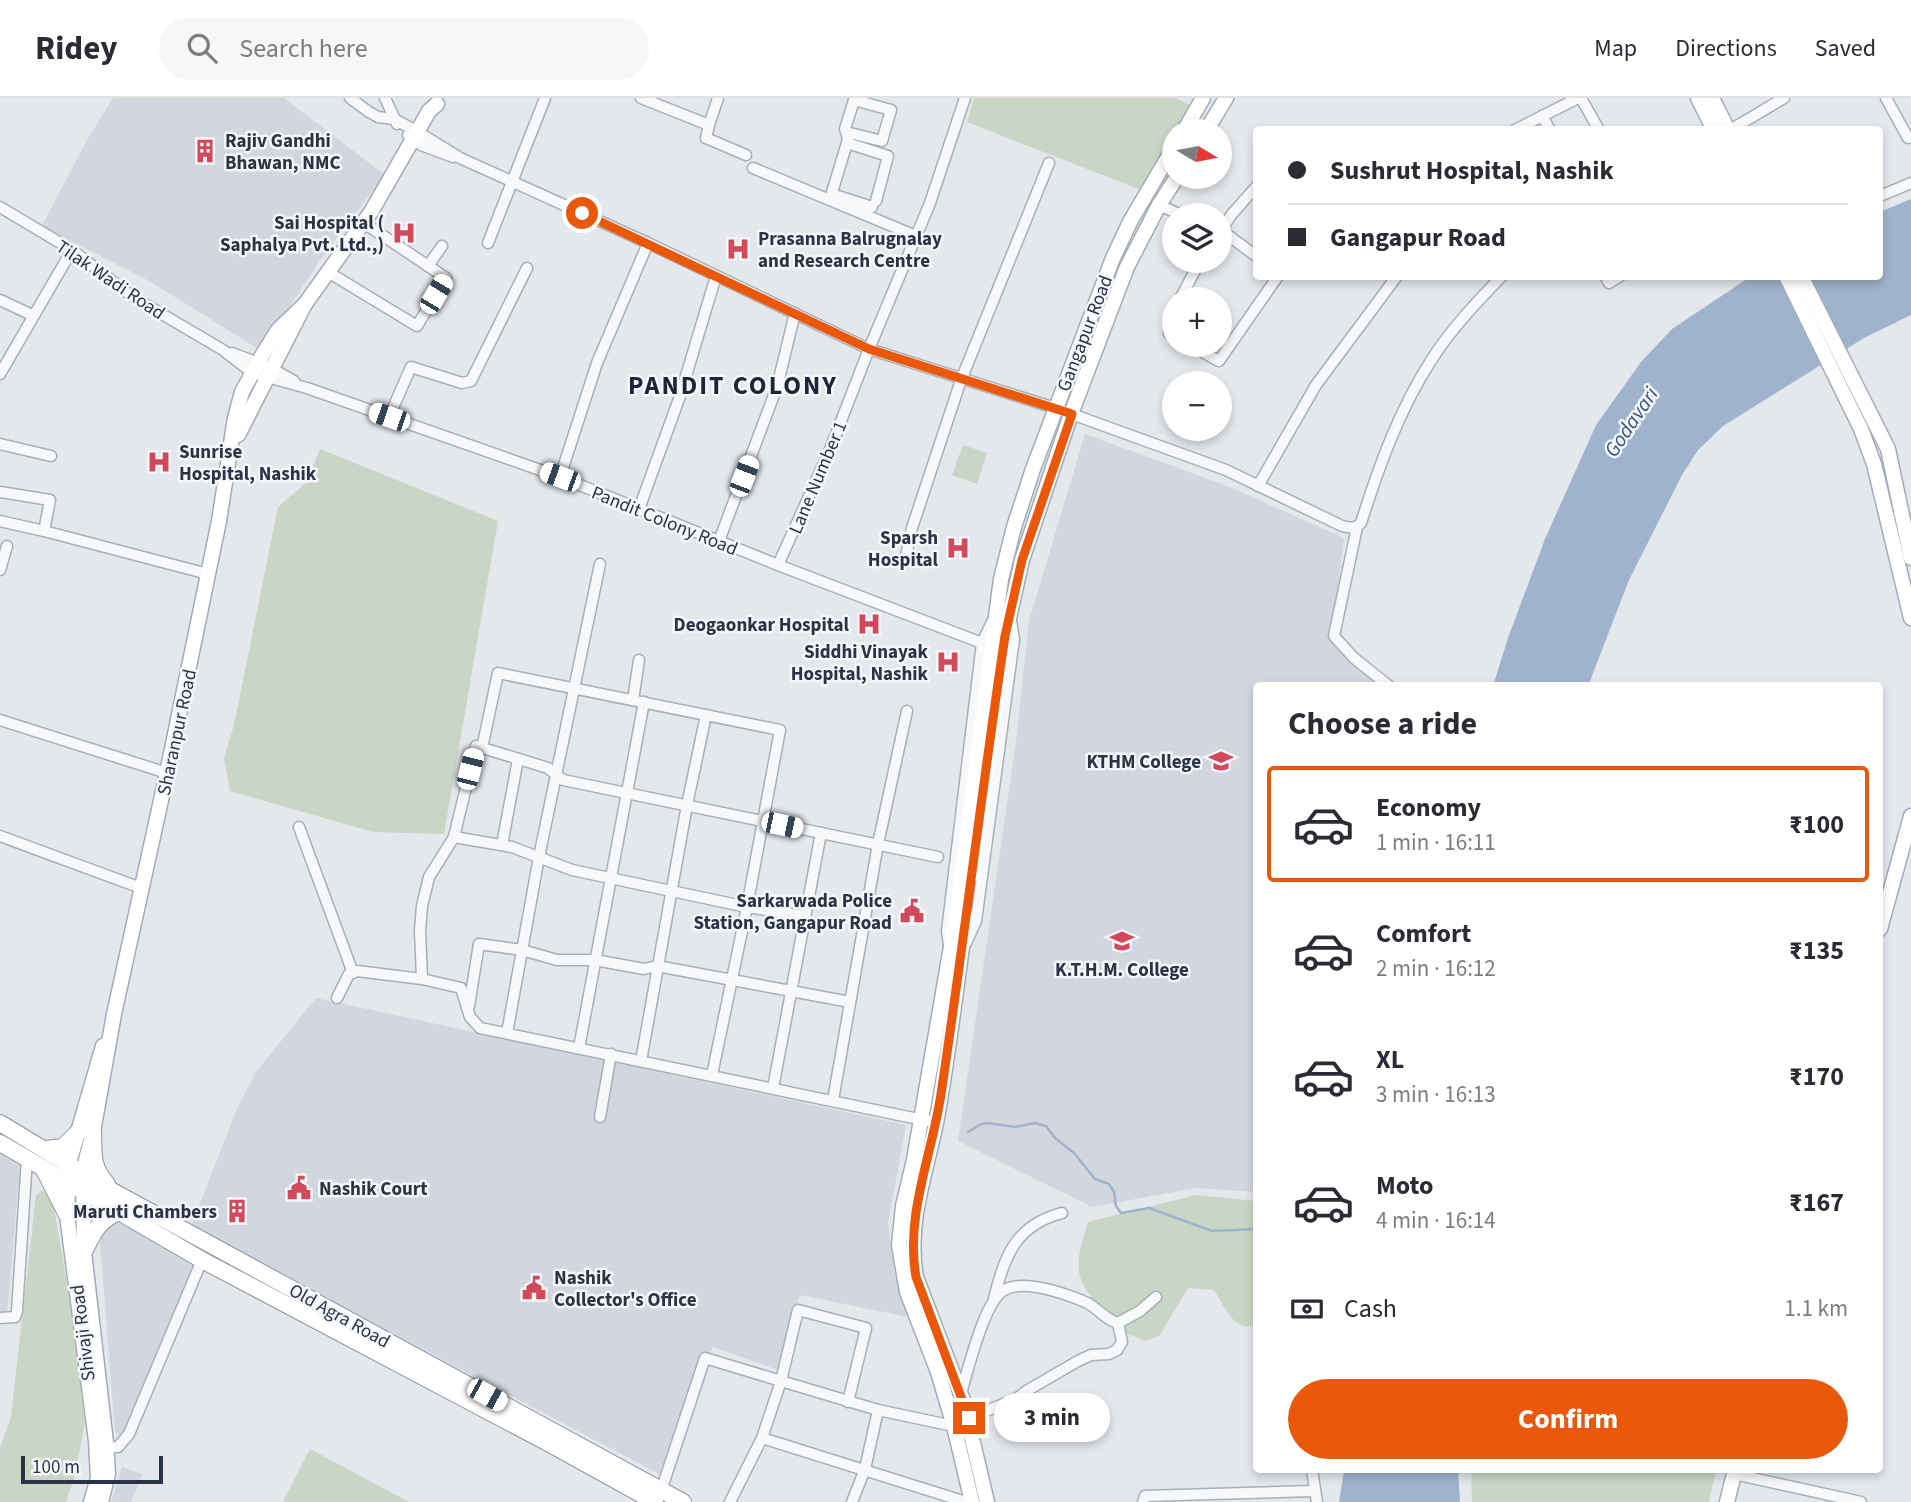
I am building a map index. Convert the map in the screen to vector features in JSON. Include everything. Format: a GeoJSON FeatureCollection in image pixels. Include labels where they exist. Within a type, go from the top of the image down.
{"type":"FeatureCollection","features":[{"type":"Feature","properties":{"kind":"highway","name":"Old Agra Road"},"geometry":{"type":"LineString","coordinates":[[0,1123],[114,1192],[658,1496]]}},
{"type":"Feature","properties":{"kind":"highway"},"geometry":{"type":"LineString","coordinates":[[46,1149],[63,1147],[86,1131],[96,1170],[114,1192]]}},
{"type":"Feature","properties":{"kind":"highway","name":"Old Agra Road"},"geometry":{"type":"LineString","coordinates":[[0,1143],[202,1260],[550,1444],[658,1496],[683,1502]]}},
{"type":"Feature","properties":{"kind":"highway"},"geometry":{"type":"LineString","coordinates":[[43,1167],[67,1215]]}},
{"type":"Feature","properties":{"kind":"highway"},"geometry":{"type":"LineString","coordinates":[[84,1252],[103,1219],[118,1212]]}},
{"type":"Feature","properties":{"kind":"main road"},"geometry":{"type":"LineString","coordinates":[[1191,119],[1203,98]]}},
{"type":"Feature","properties":{"kind":"main road"},"geometry":{"type":"LineString","coordinates":[[1213,119],[1226,98]]}},
{"type":"Feature","properties":{"kind":"main road"},"geometry":{"type":"LineString","coordinates":[[1698,98],[1712,126]]}},
{"type":"Feature","properties":{"kind":"main road"},"geometry":{"type":"LineString","coordinates":[[1712,98],[1727,126]]}},
{"type":"Feature","properties":{"kind":"main road","name":"Sharanpur Road"},"geometry":{"type":"LineString","coordinates":[[76,1168],[114,1014],[167,774],[232,449],[234,418],[264,366],[278,330],[305,303],[368,217],[394,190],[420,138],[434,119],[438,101]]}},
{"type":"Feature","properties":{"kind":"main road","name":"Gangapur Road"},"geometry":{"type":"LineString","coordinates":[[1003,613],[1001,579],[1014,527],[1055,408],[1113,258],[1131,220],[1162,167]]}},
{"type":"Feature","properties":{"kind":"main road","name":"Gangapur Road"},"geometry":{"type":"LineString","coordinates":[[1003,613],[1072,414],[1128,267],[1170,189]]}},
{"type":"Feature","properties":{"kind":"main road"},"geometry":{"type":"LineString","coordinates":[[1788,280],[1846,396],[1874,464],[1911,618]]}},
{"type":"Feature","properties":{"kind":"main road"},"geometry":{"type":"LineString","coordinates":[[1803,280],[1888,449],[1911,558]]}},
{"type":"Feature","properties":{"kind":"main road"},"geometry":{"type":"LineString","coordinates":[[987,1502],[970,1423],[916,1277],[912,1254],[914,1223],[936,1123],[993,638],[1003,613]]}},
{"type":"Feature","properties":{"kind":"main road"},"geometry":{"type":"LineString","coordinates":[[1883,918],[1911,816]]}},
{"type":"Feature","properties":{"kind":"main road"},"geometry":{"type":"LineString","coordinates":[[956,953],[903,1206],[899,1245],[907,1292],[938,1372],[972,1502]]}},
{"type":"Feature","properties":{"kind":"main road","name":"Shivaji Road"},"geometry":{"type":"LineString","coordinates":[[76,1168],[68,1182],[67,1215],[101,1448],[108,1474],[101,1502]]}},
{"type":"Feature","properties":{"kind":"main road","name":"Shivaji Road"},"geometry":{"type":"LineString","coordinates":[[76,1168],[82,1191],[84,1252],[101,1448],[98,1478],[91,1502]]}},
{"type":"Feature","properties":{"kind":"main road"},"geometry":{"type":"LineString","coordinates":[[1727,1502],[1734,1473]]}},
{"type":"Feature","properties":{"kind":"street"},"geometry":{"type":"LineString","coordinates":[[350,98],[378,117],[394,119]]}},
{"type":"Feature","properties":{"kind":"street"},"geometry":{"type":"LineString","coordinates":[[384,98],[394,119],[420,138],[869,349],[1072,414],[1234,474],[1342,526],[1357,527]]}},
{"type":"Feature","properties":{"kind":"street"},"geometry":{"type":"LineString","coordinates":[[488,243],[545,98]]}},
{"type":"Feature","properties":{"kind":"street"},"geometry":{"type":"LineString","coordinates":[[641,98],[709,125]]}},
{"type":"Feature","properties":{"kind":"street"},"geometry":{"type":"LineString","coordinates":[[718,98],[706,138],[746,155]]}},
{"type":"Feature","properties":{"kind":"street"},"geometry":{"type":"LineString","coordinates":[[869,349],[930,203],[965,98]]}},
{"type":"Feature","properties":{"kind":"street"},"geometry":{"type":"LineString","coordinates":[[1523,126],[1579,98],[1596,126]]}},
{"type":"Feature","properties":{"kind":"street"},"geometry":{"type":"LineString","coordinates":[[1736,126],[1784,98]]}},
{"type":"Feature","properties":{"kind":"street"},"geometry":{"type":"LineString","coordinates":[[1886,98],[1908,138]]}},
{"type":"Feature","properties":{"kind":"street"},"geometry":{"type":"LineString","coordinates":[[831,197],[847,137],[853,100],[891,110],[882,141],[847,137]]}},
{"type":"Feature","properties":{"kind":"street"},"geometry":{"type":"LineString","coordinates":[[1542,116],[1548,126]]}},
{"type":"Feature","properties":{"kind":"street"},"geometry":{"type":"LineString","coordinates":[[846,202],[874,204],[888,156],[847,137]]}},
{"type":"Feature","properties":{"kind":"street"},"geometry":{"type":"LineString","coordinates":[[905,560],[912,528],[961,380],[1049,163]]}},
{"type":"Feature","properties":{"kind":"street"},"geometry":{"type":"LineString","coordinates":[[753,168],[846,202],[916,236]]}},
{"type":"Feature","properties":{"kind":"street"},"geometry":{"type":"LineString","coordinates":[[1883,196],[1911,183]]}},
{"type":"Feature","properties":{"kind":"street"},"geometry":{"type":"LineString","coordinates":[[1232,214],[1253,190]]}},
{"type":"Feature","properties":{"kind":"street","name":"Tilak Wadi Road"},"geometry":{"type":"LineString","coordinates":[[0,207],[72,250],[132,297],[223,350],[264,366]]}},
{"type":"Feature","properties":{"kind":"street"},"geometry":{"type":"LineString","coordinates":[[328,272],[417,326],[446,278],[368,217]]}},
{"type":"Feature","properties":{"kind":"street"},"geometry":{"type":"LineString","coordinates":[[1232,239],[1253,254]]}},
{"type":"Feature","properties":{"kind":"street"},"geometry":{"type":"LineString","coordinates":[[560,477],[597,363],[648,243]]}},
{"type":"Feature","properties":{"kind":"street"},"geometry":{"type":"LineString","coordinates":[[428,266],[442,246]]}},
{"type":"Feature","properties":{"kind":"street"},"geometry":{"type":"LineString","coordinates":[[0,374],[72,250]]}},
{"type":"Feature","properties":{"kind":"street"},"geometry":{"type":"LineString","coordinates":[[389,417],[411,367],[462,383],[471,381],[527,268]]}},
{"type":"Feature","properties":{"kind":"street"},"geometry":{"type":"LineString","coordinates":[[639,509],[680,396],[716,276]]}},
{"type":"Feature","properties":{"kind":"street"},"geometry":{"type":"LineString","coordinates":[[1232,342],[1275,280]]}},
{"type":"Feature","properties":{"kind":"street"},"geometry":{"type":"LineString","coordinates":[[1258,486],[1287,432],[1317,385],[1394,280]]}},
{"type":"Feature","properties":{"kind":"street"},"geometry":{"type":"LineString","coordinates":[[1384,682],[1354,658],[1334,636],[1357,527],[1361,523],[1382,457],[1432,358],[1493,280]]}},
{"type":"Feature","properties":{"kind":"street"},"geometry":{"type":"LineString","coordinates":[[0,300],[32,315]]}},
{"type":"Feature","properties":{"kind":"street"},"geometry":{"type":"LineString","coordinates":[[719,541],[777,387],[795,313]]}},
{"type":"Feature","properties":{"kind":"street","name":"Lane Number 1"},"geometry":{"type":"LineString","coordinates":[[778,565],[829,452],[869,349]]}},
{"type":"Feature","properties":{"kind":"street"},"geometry":{"type":"LineString","coordinates":[[252,390],[264,366]]}},
{"type":"Feature","properties":{"kind":"street","name":"Pandit Colony Road"},"geometry":{"type":"LineString","coordinates":[[264,366],[307,388],[560,477],[778,565],[993,638]]}},
{"type":"Feature","properties":{"kind":"street"},"geometry":{"type":"LineString","coordinates":[[0,444],[51,456]]}},
{"type":"Feature","properties":{"kind":"street"},"geometry":{"type":"LineString","coordinates":[[1230,487],[1234,474]]}},
{"type":"Feature","properties":{"kind":"street"},"geometry":{"type":"LineString","coordinates":[[0,492],[50,500],[44,531]]}},
{"type":"Feature","properties":{"kind":"street"},"geometry":{"type":"LineString","coordinates":[[0,521],[208,574]]}},
{"type":"Feature","properties":{"kind":"street"},"geometry":{"type":"LineString","coordinates":[[0,570],[7,546]]}},
{"type":"Feature","properties":{"kind":"street"},"geometry":{"type":"LineString","coordinates":[[508,1033],[555,774],[600,564]]}},
{"type":"Feature","properties":{"kind":"street"},"geometry":{"type":"LineString","coordinates":[[956,953],[947,931],[993,638],[1003,613]]}},
{"type":"Feature","properties":{"kind":"street"},"geometry":{"type":"LineString","coordinates":[[956,953],[976,921],[1014,639],[1003,613]]}},
{"type":"Feature","properties":{"kind":"street"},"geometry":{"type":"LineString","coordinates":[[579,1048],[625,793],[638,701],[639,660]]}},
{"type":"Feature","properties":{"kind":"street"},"geometry":{"type":"LineString","coordinates":[[482,748],[498,673],[780,730],[712,1075]]}},
{"type":"Feature","properties":{"kind":"street"},"geometry":{"type":"LineString","coordinates":[[833,1100],[878,845],[907,711]]}},
{"type":"Feature","properties":{"kind":"street"},"geometry":{"type":"LineString","coordinates":[[641,1060],[706,715]]}},
{"type":"Feature","properties":{"kind":"street"},"geometry":{"type":"LineString","coordinates":[[0,720],[167,774]]}},
{"type":"Feature","properties":{"kind":"street"},"geometry":{"type":"LineString","coordinates":[[422,979],[422,906],[429,877],[454,837],[476,746],[548,768],[562,780],[937,858]]}},
{"type":"Feature","properties":{"kind":"street"},"geometry":{"type":"LineString","coordinates":[[502,845],[518,759]]}},
{"type":"Feature","properties":{"kind":"street"},"geometry":{"type":"LineString","coordinates":[[299,827],[353,973]]}},
{"type":"Feature","properties":{"kind":"street"},"geometry":{"type":"LineString","coordinates":[[773,1088],[821,833]]}},
{"type":"Feature","properties":{"kind":"street"},"geometry":{"type":"LineString","coordinates":[[0,836],[141,888]]}},
{"type":"Feature","properties":{"kind":"street"},"geometry":{"type":"LineString","coordinates":[[454,837],[502,845],[572,870],[609,879],[805,916]]}},
{"type":"Feature","properties":{"kind":"street"},"geometry":{"type":"LineString","coordinates":[[468,1013],[479,944],[522,950],[557,960],[595,960],[644,969],[657,966],[850,1002]]}},
{"type":"Feature","properties":{"kind":"street"},"geometry":{"type":"LineString","coordinates":[[337,998],[349,974],[353,973],[369,971],[422,979],[461,988],[468,1013],[481,1028],[936,1123]]}},
{"type":"Feature","properties":{"kind":"street"},"geometry":{"type":"LineString","coordinates":[[600,1117],[611,1054]]}},
{"type":"Feature","properties":{"kind":"street"},"geometry":{"type":"LineString","coordinates":[[0,1318],[15,1317],[17,1311],[27,1158]]}},
{"type":"Feature","properties":{"kind":"street"},"geometry":{"type":"LineString","coordinates":[[961,1394],[979,1332],[994,1299],[1001,1267],[1014,1243],[1042,1218],[1062,1213]]}},
{"type":"Feature","properties":{"kind":"street"},"geometry":{"type":"LineString","coordinates":[[101,1448],[118,1447],[128,1434],[202,1260]]}},
{"type":"Feature","properties":{"kind":"street"},"geometry":{"type":"LineString","coordinates":[[994,1299],[1003,1290],[1015,1286],[1041,1288],[1092,1304],[1107,1320],[1118,1323],[1127,1320],[1156,1297]]}},
{"type":"Feature","properties":{"kind":"street"},"geometry":{"type":"LineString","coordinates":[[730,1502],[762,1438],[798,1311],[866,1328],[848,1402]]}},
{"type":"Feature","properties":{"kind":"street"},"geometry":{"type":"LineString","coordinates":[[658,1496],[705,1358],[848,1402],[954,1426],[970,1423],[1016,1399],[1078,1361],[1091,1355],[1109,1354],[1117,1350],[1122,1342],[1118,1323]]}},
{"type":"Feature","properties":{"kind":"street"},"geometry":{"type":"LineString","coordinates":[[852,1502],[864,1469],[878,1410]]}},
{"type":"Feature","properties":{"kind":"street"},"geometry":{"type":"LineString","coordinates":[[762,1438],[966,1502]]}},
{"type":"Feature","properties":{"kind":"street"},"geometry":{"type":"LineString","coordinates":[[1143,1502],[1144,1496],[1316,1496],[1312,1473]]}},
{"type":"Feature","properties":{"kind":"street"},"geometry":{"type":"LineString","coordinates":[[1738,1473],[1861,1502]]}},
{"type":"Feature","properties":{"kind":"shaded area"},"geometry":{"type":"Polygon","coordinates":[[[113,98],[284,98],[385,175],[326,252],[264,345],[257,348],[151,282],[42,226],[87,140],[113,98]]]}},
{"type":"Feature","properties":{"kind":"shaded area","name":"K.T.H.M. College"},"geometry":{"type":"Polygon","coordinates":[[[1085,434],[1230,487],[1344,538],[1332,640],[1383,682],[1253,682],[1253,1192],[1196,1188],[1092,1207],[958,1141],[1016,742],[1029,621],[1085,434]]]}},
{"type":"Feature","properties":{"kind":"shaded area"},"geometry":{"type":"Polygon","coordinates":[[[316,998],[906,1125],[888,1223],[896,1281],[908,1317],[800,1295],[778,1370],[713,1347],[661,1475],[190,1229],[236,1111],[256,1072],[316,998]]]}},
{"type":"Feature","properties":{"kind":"shaded area"},"geometry":{"type":"Polygon","coordinates":[[[0,1154],[20,1166],[7,1315],[0,1313],[0,1154]]]}},
{"type":"Feature","properties":{"kind":"shaded area"},"geometry":{"type":"Polygon","coordinates":[[[118,1223],[196,1262],[125,1437],[115,1433],[100,1242],[102,1227],[118,1223]]]}},
{"type":"Feature","properties":{"kind":"shaded area"},"geometry":{"type":"Polygon","coordinates":[[[122,1467],[143,1474],[131,1502],[111,1502],[122,1467]]]}},
{"type":"Feature","properties":{"kind":"green space"},"geometry":{"type":"Polygon","coordinates":[[[974,98],[1176,98],[1194,107],[1186,119],[1162,119],[1162,157],[1141,190],[967,122],[974,98]]]}},
{"type":"Feature","properties":{"kind":"green space"},"geometry":{"type":"Polygon","coordinates":[[[963,445],[987,453],[977,484],[952,475],[963,445]]]}},
{"type":"Feature","properties":{"kind":"green space"},"geometry":{"type":"Polygon","coordinates":[[[320,449],[498,521],[444,834],[373,832],[230,791],[224,758],[234,725],[278,507],[307,482],[320,449]]]}},
{"type":"Feature","properties":{"kind":"green space"},"geometry":{"type":"Polygon","coordinates":[[[42,1190],[53,1201],[74,1327],[85,1421],[75,1476],[66,1502],[0,1502],[0,1448],[11,1417],[36,1195],[42,1190]]]}},
{"type":"Feature","properties":{"kind":"green space"},"geometry":{"type":"Polygon","coordinates":[[[1196,1195],[1253,1201],[1253,1326],[1241,1325],[1235,1321],[1214,1290],[1188,1288],[1159,1336],[1146,1341],[1113,1328],[1090,1310],[1091,1296],[1081,1278],[1079,1260],[1088,1222],[1196,1195]]]}},
{"type":"Feature","properties":{"kind":"green space"},"geometry":{"type":"Polygon","coordinates":[[[310,1449],[409,1502],[283,1502],[310,1449]]]}},
{"type":"Feature","properties":{"kind":"green space"},"geometry":{"type":"Polygon","coordinates":[[[1471,1473],[1715,1473],[1709,1502],[1472,1502],[1471,1473]]]}},
{"type":"Feature","properties":{"kind":"water","name":"Godavari"},"geometry":{"type":"Polygon","coordinates":[[[1911,199],[1911,315],[1864,338],[1723,426],[1698,450],[1682,475],[1629,580],[1590,682],[1494,682],[1545,539],[1596,425],[1641,362],[1672,329],[1746,280],[1883,280],[1883,211],[1911,199]]]}},
{"type":"Feature","properties":{"kind":"water"},"geometry":{"type":"Polygon","coordinates":[[[1344,1473],[1458,1473],[1460,1502],[1339,1502],[1344,1473]]]}},
{"type":"Feature","properties":{"kind":"waterway"},"geometry":{"type":"LineString","coordinates":[[968,1132],[988,1123],[1015,1127],[1035,1123],[1046,1126],[1055,1138],[1074,1153],[1095,1179],[1109,1184],[1121,1213],[1149,1208],[1212,1231],[1253,1229]]}},
{"type":"Feature","properties":{"kind":"place","name":"Rajiv Gandhi Bhawan, NMC"},"geometry":{"type":"Point","coordinates":[205,151]}},
{"type":"Feature","properties":{"kind":"place","name":"Sai Hospital ( Saphalya Pvt. Ltd.,)"},"geometry":{"type":"Point","coordinates":[404,233]}},
{"type":"Feature","properties":{"kind":"place","name":"Prasanna Balrugnalay and Research Centre"},"geometry":{"type":"Point","coordinates":[738,249]}},
{"type":"Feature","properties":{"kind":"place","name":"Sunrise Hospital, Nashik"},"geometry":{"type":"Point","coordinates":[159,462]}},
{"type":"Feature","properties":{"kind":"place","name":"Sparsh Hospital"},"geometry":{"type":"Point","coordinates":[958,548]}},
{"type":"Feature","properties":{"kind":"place","name":"Deogaonkar Hospital"},"geometry":{"type":"Point","coordinates":[869,624]}},
{"type":"Feature","properties":{"kind":"place","name":"Siddhi Vinayak Hospital, Nashik"},"geometry":{"type":"Point","coordinates":[948,662]}},
{"type":"Feature","properties":{"kind":"place","name":"KTHM College"},"geometry":{"type":"Point","coordinates":[1221,761]}},
{"type":"Feature","properties":{"kind":"place","name":"Sarkarwada Police Station, Gangapur Road"},"geometry":{"type":"Point","coordinates":[912,911]}},
{"type":"Feature","properties":{"kind":"place","name":"K.T.H.M. College"},"geometry":{"type":"Point","coordinates":[1122,941]}},
{"type":"Feature","properties":{"kind":"place","name":"Nashik Court"},"geometry":{"type":"Point","coordinates":[299,1188]}},
{"type":"Feature","properties":{"kind":"place","name":"Maruti Chambers"},"geometry":{"type":"Point","coordinates":[237,1211]}},
{"type":"Feature","properties":{"kind":"place","name":"Nashik Collector's Office"},"geometry":{"type":"Point","coordinates":[534,1288]}},
{"type":"Feature","properties":{"kind":"district","name":"PANDIT COLONY"},"geometry":{"type":"Point","coordinates":[733,385]}},
{"type":"Feature","properties":{"kind":"route"},"geometry":{"type":"LineString","coordinates":[[582,213],[869,349],[1072,414],[1022,560],[1005,636],[940,1098],[914,1223],[912,1254],[916,1277],[969,1418]]}}]}
